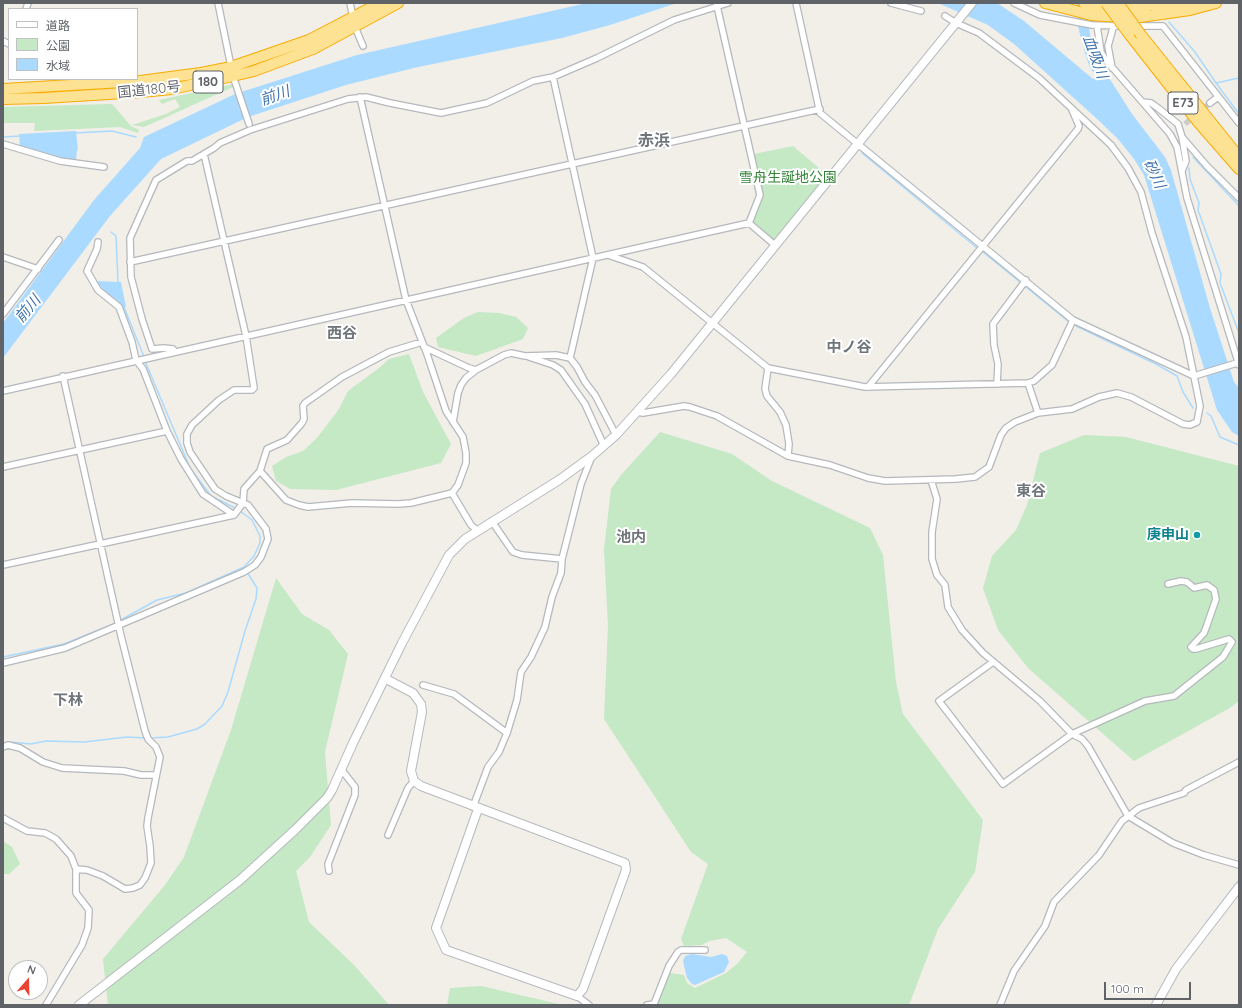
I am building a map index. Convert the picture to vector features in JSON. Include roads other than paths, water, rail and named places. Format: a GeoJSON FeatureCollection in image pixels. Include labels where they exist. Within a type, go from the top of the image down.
{"type":"FeatureCollection","features":[{"type":"Feature","properties":{"kind":"highway","name":"国道180号"},"geometry":{"type":"LineString","coordinates":[[355,22],[380,3]]}},
{"type":"Feature","properties":{"kind":"highway","name":"国道180号"},"geometry":{"type":"LineString","coordinates":[[3,99],[75,96],[172,89],[232,72],[398,3]]}},
{"type":"Feature","properties":{"kind":"highway"},"geometry":{"type":"LineString","coordinates":[[1046,3],[1091,15],[1122,18],[1144,17],[1190,10],[1217,3]]}},
{"type":"Feature","properties":{"kind":"highway","name":"E73"},"geometry":{"type":"LineString","coordinates":[[1106,3],[1198,122],[1239,169]]}},
{"type":"Feature","properties":{"kind":"highway","name":"E73"},"geometry":{"type":"LineString","coordinates":[[1118,3],[1141,35],[1239,157]]}},
{"type":"Feature","properties":{"kind":"highway"},"geometry":{"type":"LineString","coordinates":[[1128,3],[1153,5],[1217,3]]}},
{"type":"Feature","properties":{"kind":"highway","name":"国道180号"},"geometry":{"type":"LineString","coordinates":[[3,89],[74,82],[140,81],[201,73],[232,72]]}},
{"type":"Feature","properties":{"kind":"street"},"geometry":{"type":"LineString","coordinates":[[218,3],[232,72],[249,123]]}},
{"type":"Feature","properties":{"kind":"street"},"geometry":{"type":"LineString","coordinates":[[350,3],[363,46]]}},
{"type":"Feature","properties":{"kind":"street"},"geometry":{"type":"LineString","coordinates":[[174,352],[173,349],[152,349],[131,277],[131,234],[154,182],[187,161],[204,154],[220,143],[250,130],[317,108],[360,97],[441,113],[487,103],[533,81],[553,76],[598,58],[674,20],[728,3]]}},
{"type":"Feature","properties":{"kind":"street"},"geometry":{"type":"LineString","coordinates":[[796,3],[820,113],[982,245],[1024,283],[1073,320],[1196,375],[1237,364],[1187,198],[1180,157],[1174,141],[1143,102],[1112,69],[1101,52],[1091,15]]}},
{"type":"Feature","properties":{"kind":"street"},"geometry":{"type":"LineString","coordinates":[[891,3],[921,11]]}},
{"type":"Feature","properties":{"kind":"street"},"geometry":{"type":"LineString","coordinates":[[79,1005],[240,880],[296,829],[327,798],[386,679],[402,643],[449,555],[465,539],[559,480],[592,456],[616,435],[776,246],[972,3]]}},
{"type":"Feature","properties":{"kind":"street"},"geometry":{"type":"LineString","coordinates":[[1014,3],[1040,15],[1072,21],[1091,15],[1163,26],[1239,123]]}},
{"type":"Feature","properties":{"kind":"street"},"geometry":{"type":"LineString","coordinates":[[717,6],[760,195],[749,223]]}},
{"type":"Feature","properties":{"kind":"street"},"geometry":{"type":"LineString","coordinates":[[637,412],[643,414],[684,406],[690,407],[717,416],[788,456],[830,465],[868,478],[885,481],[956,479],[980,474],[989,467],[998,440],[1006,428],[1015,422],[1038,413],[1066,411],[1099,397],[1117,393],[1131,397],[1183,424],[1190,425],[1197,422],[1200,410],[1196,375],[1186,337],[1152,233],[1141,192],[1120,156],[1040,78],[979,33],[945,16]]}},
{"type":"Feature","properties":{"kind":"street"},"geometry":{"type":"LineString","coordinates":[[1112,69],[1108,46],[1113,28]]}},
{"type":"Feature","properties":{"kind":"street"},"geometry":{"type":"LineString","coordinates":[[553,76],[593,258],[570,358]]}},
{"type":"Feature","properties":{"kind":"street"},"geometry":{"type":"LineString","coordinates":[[74,82],[75,96]]}},
{"type":"Feature","properties":{"kind":"street"},"geometry":{"type":"LineString","coordinates":[[260,471],[286,500],[308,507],[352,503],[411,503],[452,493],[458,485],[463,472],[466,453],[463,437],[446,411],[439,395],[423,344],[406,300],[360,97]]}},
{"type":"Feature","properties":{"kind":"street"},"geometry":{"type":"LineString","coordinates":[[1210,103],[1218,97]]}},
{"type":"Feature","properties":{"kind":"street"},"geometry":{"type":"LineString","coordinates":[[1143,102],[1158,108],[1182,126],[1182,137],[1186,161],[1182,173]]}},
{"type":"Feature","properties":{"kind":"street"},"geometry":{"type":"LineString","coordinates":[[868,387],[982,245],[1078,129],[1079,126],[1071,108]]}},
{"type":"Feature","properties":{"kind":"street"},"geometry":{"type":"LineString","coordinates":[[130,262],[820,109]]}},
{"type":"Feature","properties":{"kind":"street"},"geometry":{"type":"LineString","coordinates":[[1182,137],[1206,165],[1239,198]]}},
{"type":"Feature","properties":{"kind":"street"},"geometry":{"type":"LineString","coordinates":[[3,144],[60,161],[104,167]]}},
{"type":"Feature","properties":{"kind":"street"},"geometry":{"type":"LineString","coordinates":[[3,663],[66,648],[118,623],[246,571],[255,566],[261,557],[268,534],[248,505],[242,505],[226,496],[210,483],[190,452],[187,443],[187,434],[198,418],[228,392],[234,390],[252,390],[254,388],[246,336],[204,154]]}},
{"type":"Feature","properties":{"kind":"street"},"geometry":{"type":"LineString","coordinates":[[749,223],[776,246]]}},
{"type":"Feature","properties":{"kind":"street"},"geometry":{"type":"LineString","coordinates":[[3,391],[147,357],[749,223]]}},
{"type":"Feature","properties":{"kind":"street"},"geometry":{"type":"LineString","coordinates":[[3,314],[59,240]]}},
{"type":"Feature","properties":{"kind":"street"},"geometry":{"type":"LineString","coordinates":[[98,242],[97,249],[87,270],[98,290],[119,306],[138,360],[180,459],[203,494],[235,514]]}},
{"type":"Feature","properties":{"kind":"street"},"geometry":{"type":"LineString","coordinates":[[608,255],[643,268],[713,322],[768,368],[868,387],[1028,383],[1034,381],[1052,365],[1073,320]]}},
{"type":"Feature","properties":{"kind":"street"},"geometry":{"type":"LineString","coordinates":[[3,257],[38,268]]}},
{"type":"Feature","properties":{"kind":"street"},"geometry":{"type":"LineString","coordinates":[[997,384],[998,364],[994,344],[993,324],[1024,283]]}},
{"type":"Feature","properties":{"kind":"street"},"geometry":{"type":"LineString","coordinates":[[3,565],[235,514],[242,505],[244,489],[260,471],[267,449],[287,440],[302,423],[304,419],[303,406],[305,403],[342,377],[389,352],[423,344],[469,368],[476,370]]}},
{"type":"Feature","properties":{"kind":"street"},"geometry":{"type":"LineString","coordinates":[[453,422],[458,393],[466,378],[476,370],[504,355],[512,353],[553,365],[560,370],[585,404],[604,446]]}},
{"type":"Feature","properties":{"kind":"street"},"geometry":{"type":"LineString","coordinates":[[525,356],[556,355],[570,358],[585,382],[596,395],[616,435]]}},
{"type":"Feature","properties":{"kind":"street"},"geometry":{"type":"LineString","coordinates":[[768,368],[765,388],[767,396],[780,412],[786,425],[789,444],[788,456]]}},
{"type":"Feature","properties":{"kind":"street"},"geometry":{"type":"LineString","coordinates":[[63,376],[81,451],[118,623],[148,737],[159,753],[160,757],[147,826],[151,863],[145,878],[140,885],[125,889],[103,876],[87,870],[76,869]]}},
{"type":"Feature","properties":{"kind":"street"},"geometry":{"type":"LineString","coordinates":[[1028,383],[1038,413]]}},
{"type":"Feature","properties":{"kind":"street"},"geometry":{"type":"LineString","coordinates":[[3,468],[167,431]]}},
{"type":"Feature","properties":{"kind":"street"},"geometry":{"type":"LineString","coordinates":[[589,1005],[577,996],[446,950],[436,928],[488,767],[499,752],[507,733],[517,700],[521,672],[531,657],[545,627],[552,597],[561,573],[562,559],[580,484],[592,456]]}},
{"type":"Feature","properties":{"kind":"street"},"geometry":{"type":"LineString","coordinates":[[931,480],[937,499],[932,532],[932,559],[937,575],[945,585],[948,607],[962,630],[994,662],[1040,701],[1072,734],[1082,739],[1088,746],[1128,816],[1173,843],[1204,855],[1239,865]]}},
{"type":"Feature","properties":{"kind":"street"},"geometry":{"type":"LineString","coordinates":[[452,493],[471,525],[478,530]]}},
{"type":"Feature","properties":{"kind":"street"},"geometry":{"type":"LineString","coordinates":[[493,522],[513,552],[522,555],[562,559]]}},
{"type":"Feature","properties":{"kind":"street"},"geometry":{"type":"LineString","coordinates":[[994,662],[939,701],[1003,784],[1072,734],[1145,701],[1174,696],[1220,661],[1232,642],[1229,639],[1193,650],[1191,647],[1204,633],[1216,599],[1214,590],[1207,585],[1194,588],[1187,582],[1181,581],[1168,584]]}},
{"type":"Feature","properties":{"kind":"street"},"geometry":{"type":"LineString","coordinates":[[386,679],[414,693],[421,704],[422,712],[411,771],[414,780],[427,790],[625,862],[626,866],[623,877],[582,992],[577,996]]}},
{"type":"Feature","properties":{"kind":"street"},"geometry":{"type":"LineString","coordinates":[[423,685],[454,694],[507,733]]}},
{"type":"Feature","properties":{"kind":"street"},"geometry":{"type":"LineString","coordinates":[[3,747],[8,745],[20,748],[42,762],[62,768],[124,771],[140,775],[156,775]]}},
{"type":"Feature","properties":{"kind":"street"},"geometry":{"type":"LineString","coordinates":[[1000,1005],[1014,971],[1045,926],[1054,902],[1099,855],[1122,821],[1132,812],[1149,803],[1184,793],[1186,790],[1239,762]]}},
{"type":"Feature","properties":{"kind":"street"},"geometry":{"type":"LineString","coordinates":[[329,871],[328,864],[356,795],[354,787],[342,769]]}},
{"type":"Feature","properties":{"kind":"street"},"geometry":{"type":"LineString","coordinates":[[388,835],[408,788],[414,780]]}},
{"type":"Feature","properties":{"kind":"street"},"geometry":{"type":"LineString","coordinates":[[3,818],[27,831],[51,835],[71,856],[76,869],[76,893],[89,910],[88,928],[75,959],[46,1005]]}},
{"type":"Feature","properties":{"kind":"street"},"geometry":{"type":"LineString","coordinates":[[1156,1005],[1166,984],[1176,969],[1239,887]]}},
{"type":"Feature","properties":{"kind":"street"},"geometry":{"type":"LineString","coordinates":[[647,1005],[654,1004],[669,966],[678,952],[681,950],[705,950]]}},
{"type":"Feature","properties":{"kind":"water","name":"前川"},"geometry":{"type":"Polygon","coordinates":[[[587,3],[677,3],[610,25],[562,38],[418,67],[346,85],[248,117],[161,159],[110,216],[3,358],[3,323],[94,200],[140,148],[144,137],[235,94],[357,55],[587,3]]]}},
{"type":"Feature","properties":{"kind":"water","name":"砂川"},"geometry":{"type":"Polygon","coordinates":[[[938,3],[997,3],[1024,21],[1093,79],[1095,74],[1090,68],[1078,26],[1088,28],[1095,52],[1104,70],[1132,114],[1165,157],[1171,170],[1210,308],[1234,382],[1239,388],[1239,436],[1232,432],[1217,410],[1144,175],[1134,159],[1118,139],[1014,44],[988,25],[938,3]]]}},
{"type":"Feature","properties":{"kind":"water"},"geometry":{"type":"Polygon","coordinates":[[[76,131],[78,150],[76,160],[60,158],[20,146],[19,134],[76,131]]]}},
{"type":"Feature","properties":{"kind":"water"},"geometry":{"type":"Polygon","coordinates":[[[97,281],[121,282],[126,307],[122,308],[119,302],[103,290],[97,281]]]}},
{"type":"Feature","properties":{"kind":"water"},"geometry":{"type":"Polygon","coordinates":[[[692,954],[711,957],[722,954],[727,956],[729,962],[724,972],[695,985],[692,984],[687,978],[683,961],[685,956],[692,954]]]}},
{"type":"Feature","properties":{"kind":"waterway","name":"血吸川"},"geometry":{"type":"LineString","coordinates":[[1080,3],[1085,34]]}},
{"type":"Feature","properties":{"kind":"waterway"},"geometry":{"type":"LineString","coordinates":[[1169,22],[1195,52],[1216,83]]}},
{"type":"Feature","properties":{"kind":"waterway"},"geometry":{"type":"LineString","coordinates":[[1239,78],[1216,83],[1239,114]]}},
{"type":"Feature","properties":{"kind":"waterway"},"geometry":{"type":"LineString","coordinates":[[75,133],[112,131],[136,137]]}},
{"type":"Feature","properties":{"kind":"waterway"},"geometry":{"type":"LineString","coordinates":[[3,137],[21,136]]}},
{"type":"Feature","properties":{"kind":"waterway"},"geometry":{"type":"LineString","coordinates":[[862,153],[977,248]]}},
{"type":"Feature","properties":{"kind":"waterway"},"geometry":{"type":"LineString","coordinates":[[1193,157],[1239,206]]}},
{"type":"Feature","properties":{"kind":"waterway"},"geometry":{"type":"LineString","coordinates":[[1189,168],[1190,179],[1199,203],[1198,210],[1221,274],[1220,283],[1239,333]]}},
{"type":"Feature","properties":{"kind":"waterway"},"geometry":{"type":"LineString","coordinates":[[111,232],[116,236],[118,282]]}},
{"type":"Feature","properties":{"kind":"waterway"},"geometry":{"type":"LineString","coordinates":[[983,252],[1069,322]]}},
{"type":"Feature","properties":{"kind":"waterway"},"geometry":{"type":"LineString","coordinates":[[124,307],[144,357]]}},
{"type":"Feature","properties":{"kind":"waterway"},"geometry":{"type":"LineString","coordinates":[[1076,326],[1156,364],[1177,376],[1183,392],[1193,408]]}},
{"type":"Feature","properties":{"kind":"waterway"},"geometry":{"type":"LineString","coordinates":[[145,361],[190,468],[211,496],[237,509]]}},
{"type":"Feature","properties":{"kind":"waterway"},"geometry":{"type":"LineString","coordinates":[[1207,413],[1211,416],[1220,437],[1239,445]]}},
{"type":"Feature","properties":{"kind":"waterway"},"geometry":{"type":"LineString","coordinates":[[119,621],[157,600],[186,593],[244,567],[254,556],[260,543],[260,536],[252,520],[240,511]]}},
{"type":"Feature","properties":{"kind":"waterway"},"geometry":{"type":"LineString","coordinates":[[150,738],[168,737],[197,729],[205,724],[222,706],[228,692],[245,631],[256,599],[257,588],[247,572]]}},
{"type":"Feature","properties":{"kind":"waterway"},"geometry":{"type":"LineString","coordinates":[[3,657],[64,644],[116,623]]}},
{"type":"Feature","properties":{"kind":"waterway"},"geometry":{"type":"LineString","coordinates":[[3,744],[10,742],[31,744],[46,741],[84,742],[127,737],[147,738]]}},
{"type":"Feature","properties":{"kind":"waterway"},"geometry":{"type":"LineString","coordinates":[[1206,923],[1239,880]]}},
{"type":"Feature","properties":{"kind":"waterway"},"geometry":{"type":"LineString","coordinates":[[1152,1005],[1170,972]]}},
{"type":"Feature","properties":{"kind":"tunnel"},"geometry":{"type":"LineString","coordinates":[[1185,124],[1210,103]]}},
{"type":"Feature","properties":{"kind":"place","name":"庚申山"},"geometry":{"type":"Point","coordinates":[1197,535]}},
{"type":"Feature","properties":{"kind":"district","name":"赤浜"},"geometry":{"type":"Point","coordinates":[654,141]}},
{"type":"Feature","properties":{"kind":"district","name":"西谷"},"geometry":{"type":"Point","coordinates":[342,333]}},
{"type":"Feature","properties":{"kind":"district","name":"中ノ谷"},"geometry":{"type":"Point","coordinates":[849,347]}},
{"type":"Feature","properties":{"kind":"district","name":"東谷"},"geometry":{"type":"Point","coordinates":[1031,491]}},
{"type":"Feature","properties":{"kind":"district","name":"池内"},"geometry":{"type":"Point","coordinates":[631,537]}},
{"type":"Feature","properties":{"kind":"district","name":"下林"},"geometry":{"type":"Point","coordinates":[68,700]}},
{"type":"Feature","properties":{"kind":"park label","name":"雪舟生誕地公園"},"geometry":{"type":"Point","coordinates":[788,178]}}]}
